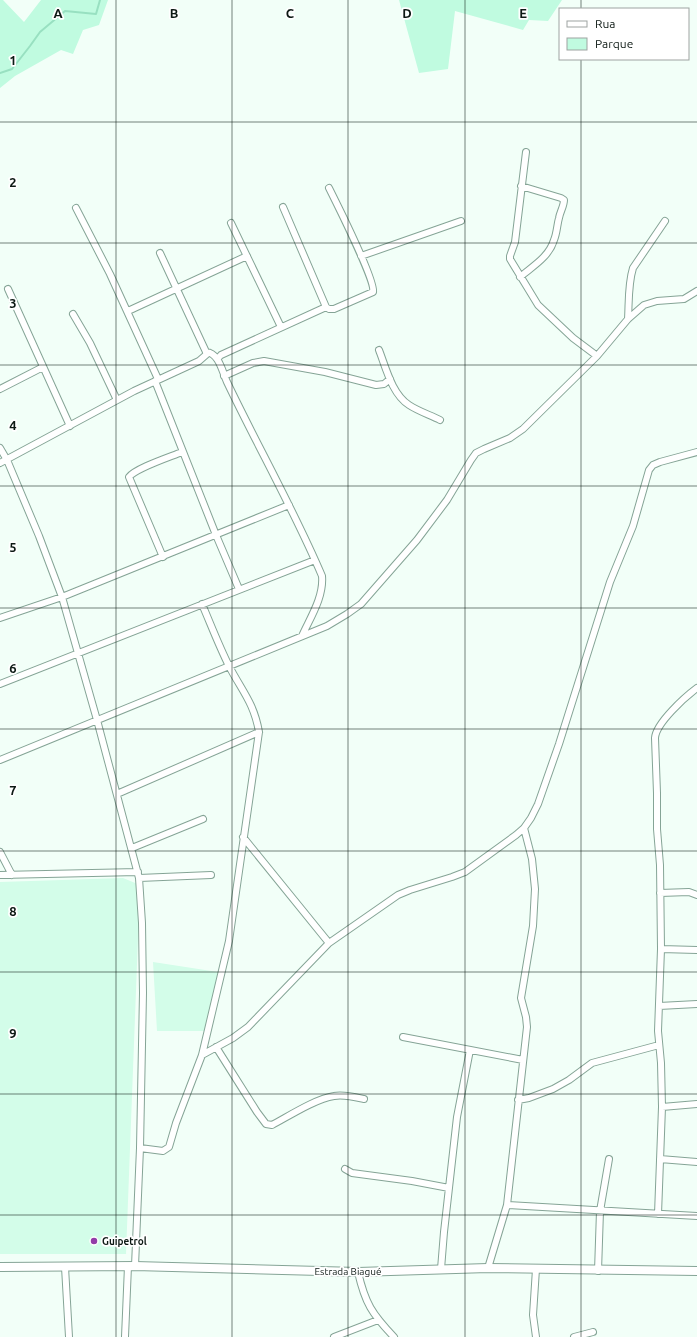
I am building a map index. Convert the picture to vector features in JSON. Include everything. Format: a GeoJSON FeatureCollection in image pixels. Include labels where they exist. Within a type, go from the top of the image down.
{"type":"FeatureCollection","features":[{"type":"Feature","properties":{"kind":"main road","name":"Estrada Biagué"},"geometry":{"type":"LineString","coordinates":[[0,1267],[132,1266],[358,1272],[488,1268],[697,1271]]}},
{"type":"Feature","properties":{"kind":"street"},"geometry":{"type":"LineString","coordinates":[[526,152],[515,242],[510,256],[512,263],[544,312],[573,338],[597,356]]}},
{"type":"Feature","properties":{"kind":"street"},"geometry":{"type":"LineString","coordinates":[[520,276],[544,257],[550,250],[554,240],[559,215],[564,203],[564,200],[561,198],[521,186]]}},
{"type":"Feature","properties":{"kind":"street"},"geometry":{"type":"LineString","coordinates":[[283,207],[326,306],[329,309],[334,309],[373,292],[373,286],[330,188]]}},
{"type":"Feature","properties":{"kind":"street"},"geometry":{"type":"LineString","coordinates":[[76,208],[128,311],[156,380],[182,452],[239,589]]}},
{"type":"Feature","properties":{"kind":"street"},"geometry":{"type":"LineString","coordinates":[[361,256],[461,221]]}},
{"type":"Feature","properties":{"kind":"street"},"geometry":{"type":"LineString","coordinates":[[628,319],[630,286],[633,268],[666,221]]}},
{"type":"Feature","properties":{"kind":"street"},"geometry":{"type":"LineString","coordinates":[[231,223],[281,327]]}},
{"type":"Feature","properties":{"kind":"street"},"geometry":{"type":"LineString","coordinates":[[0,463],[156,380],[199,361],[207,354],[175,289],[160,253]]}},
{"type":"Feature","properties":{"kind":"street"},"geometry":{"type":"LineString","coordinates":[[128,311],[247,256]]}},
{"type":"Feature","properties":{"kind":"street"},"geometry":{"type":"LineString","coordinates":[[8,290],[70,426]]}},
{"type":"Feature","properties":{"kind":"street"},"geometry":{"type":"LineString","coordinates":[[0,760],[230,667],[336,622],[361,604],[423,533],[447,500],[476,454],[517,434],[597,356],[628,319],[644,305],[649,303],[684,299],[697,291]]}},
{"type":"Feature","properties":{"kind":"street"},"geometry":{"type":"LineString","coordinates":[[218,358],[221,355],[326,306]]}},
{"type":"Feature","properties":{"kind":"street"},"geometry":{"type":"LineString","coordinates":[[74,314],[90,343],[117,400]]}},
{"type":"Feature","properties":{"kind":"street"},"geometry":{"type":"LineString","coordinates":[[379,350],[390,379],[400,396],[408,404],[440,420]]}},
{"type":"Feature","properties":{"kind":"street"},"geometry":{"type":"LineString","coordinates":[[206,352],[212,353],[218,358],[224,376],[289,505],[322,576],[323,587],[318,602],[302,636]]}},
{"type":"Feature","properties":{"kind":"street"},"geometry":{"type":"LineString","coordinates":[[224,376],[253,363],[264,361],[325,372],[376,385],[384,384],[390,379]]}},
{"type":"Feature","properties":{"kind":"street"},"geometry":{"type":"LineString","coordinates":[[0,389],[43,367]]}},
{"type":"Feature","properties":{"kind":"street"},"geometry":{"type":"LineString","coordinates":[[0,448],[7,460],[39,536],[62,596],[139,875],[141,902],[142,985],[140,1148],[132,1266],[125,1337]]}},
{"type":"Feature","properties":{"kind":"street"},"geometry":{"type":"LineString","coordinates":[[163,556],[130,477],[140,470],[182,452]]}},
{"type":"Feature","properties":{"kind":"street"},"geometry":{"type":"LineString","coordinates":[[202,1055],[241,1032],[257,1019],[329,943],[398,895],[452,878],[465,872],[506,843],[524,828],[538,804],[559,744],[610,582],[633,526],[649,470],[653,465],[660,462],[697,452]]}},
{"type":"Feature","properties":{"kind":"street"},"geometry":{"type":"LineString","coordinates":[[0,618],[62,596],[289,505]]}},
{"type":"Feature","properties":{"kind":"street"},"geometry":{"type":"LineString","coordinates":[[0,684],[315,560]]}},
{"type":"Feature","properties":{"kind":"street"},"geometry":{"type":"LineString","coordinates":[[140,1148],[163,1151],[169,1147],[176,1123],[202,1055],[229,941],[259,732],[254,710],[230,667],[202,604]]}},
{"type":"Feature","properties":{"kind":"street"},"geometry":{"type":"LineString","coordinates":[[658,1214],[662,1107],[659,1045],[661,949],[660,892],[655,734],[666,717],[684,698],[697,688]]}},
{"type":"Feature","properties":{"kind":"street"},"geometry":{"type":"LineString","coordinates":[[117,794],[259,732]]}},
{"type":"Feature","properties":{"kind":"street"},"geometry":{"type":"LineString","coordinates":[[132,848],[203,819]]}},
{"type":"Feature","properties":{"kind":"street"},"geometry":{"type":"LineString","coordinates":[[488,1268],[506,1205],[527,1027],[521,998],[532,926],[535,889],[532,859],[524,828]]}},
{"type":"Feature","properties":{"kind":"street"},"geometry":{"type":"LineString","coordinates":[[243,837],[329,943]]}},
{"type":"Feature","properties":{"kind":"street"},"geometry":{"type":"LineString","coordinates":[[0,852],[12,875]]}},
{"type":"Feature","properties":{"kind":"street"},"geometry":{"type":"LineString","coordinates":[[0,875],[211,875]]}},
{"type":"Feature","properties":{"kind":"street"},"geometry":{"type":"LineString","coordinates":[[660,892],[690,892],[697,895]]}},
{"type":"Feature","properties":{"kind":"street"},"geometry":{"type":"LineString","coordinates":[[661,949],[697,950]]}},
{"type":"Feature","properties":{"kind":"street"},"geometry":{"type":"LineString","coordinates":[[659,1006],[697,1004]]}},
{"type":"Feature","properties":{"kind":"street"},"geometry":{"type":"LineString","coordinates":[[403,1037],[523,1060]]}},
{"type":"Feature","properties":{"kind":"street"},"geometry":{"type":"LineString","coordinates":[[518,1100],[529,1098],[553,1089],[569,1080],[592,1063],[659,1045]]}},
{"type":"Feature","properties":{"kind":"street"},"geometry":{"type":"LineString","coordinates":[[216,1047],[266,1124],[272,1125],[320,1100],[333,1096],[364,1099]]}},
{"type":"Feature","properties":{"kind":"street"},"geometry":{"type":"LineString","coordinates":[[441,1269],[457,1117],[470,1050]]}},
{"type":"Feature","properties":{"kind":"street"},"geometry":{"type":"LineString","coordinates":[[662,1107],[697,1104]]}},
{"type":"Feature","properties":{"kind":"street"},"geometry":{"type":"LineString","coordinates":[[598,1270],[600,1211],[609,1159]]}},
{"type":"Feature","properties":{"kind":"street"},"geometry":{"type":"LineString","coordinates":[[660,1159],[697,1162]]}},
{"type":"Feature","properties":{"kind":"street"},"geometry":{"type":"LineString","coordinates":[[345,1169],[352,1173],[412,1181],[449,1188]]}},
{"type":"Feature","properties":{"kind":"street"},"geometry":{"type":"LineString","coordinates":[[506,1205],[697,1216]]}},
{"type":"Feature","properties":{"kind":"street"},"geometry":{"type":"LineString","coordinates":[[65,1267],[69,1337]]}},
{"type":"Feature","properties":{"kind":"street"},"geometry":{"type":"LineString","coordinates":[[536,1269],[533,1314],[536,1337]]}},
{"type":"Feature","properties":{"kind":"street"},"geometry":{"type":"LineString","coordinates":[[358,1272],[364,1294],[372,1313],[394,1337]]}},
{"type":"Feature","properties":{"kind":"street"},"geometry":{"type":"LineString","coordinates":[[334,1337],[378,1320]]}},
{"type":"Feature","properties":{"kind":"street"},"geometry":{"type":"LineString","coordinates":[[574,1337],[593,1332]]}},
{"type":"Feature","properties":{"kind":"shaded area"},"geometry":{"type":"Polygon","coordinates":[[[123,878],[140,885],[126,1254],[0,1254],[0,882],[123,878]]]}},
{"type":"Feature","properties":{"kind":"shaded area"},"geometry":{"type":"Polygon","coordinates":[[[153,962],[218,972],[204,1031],[157,1031],[153,962]]]}},
{"type":"Feature","properties":{"kind":"green space"},"geometry":{"type":"Polygon","coordinates":[[[0,0],[3,0],[24,22],[41,0],[108,0],[99,25],[83,30],[73,54],[61,50],[15,76],[0,88],[0,0]]]}},
{"type":"Feature","properties":{"kind":"green space"},"geometry":{"type":"Polygon","coordinates":[[[399,0],[562,0],[548,21],[529,20],[523,30],[455,11],[448,69],[419,73],[399,0]]]}},
{"type":"Feature","properties":{"kind":"waterway"},"geometry":{"type":"LineString","coordinates":[[0,73],[12,69],[40,32],[65,11],[96,14],[100,0]]}},
{"type":"Feature","properties":{"kind":"place","name":"Guipetrol"},"geometry":{"type":"Point","coordinates":[94,1241]}}]}
